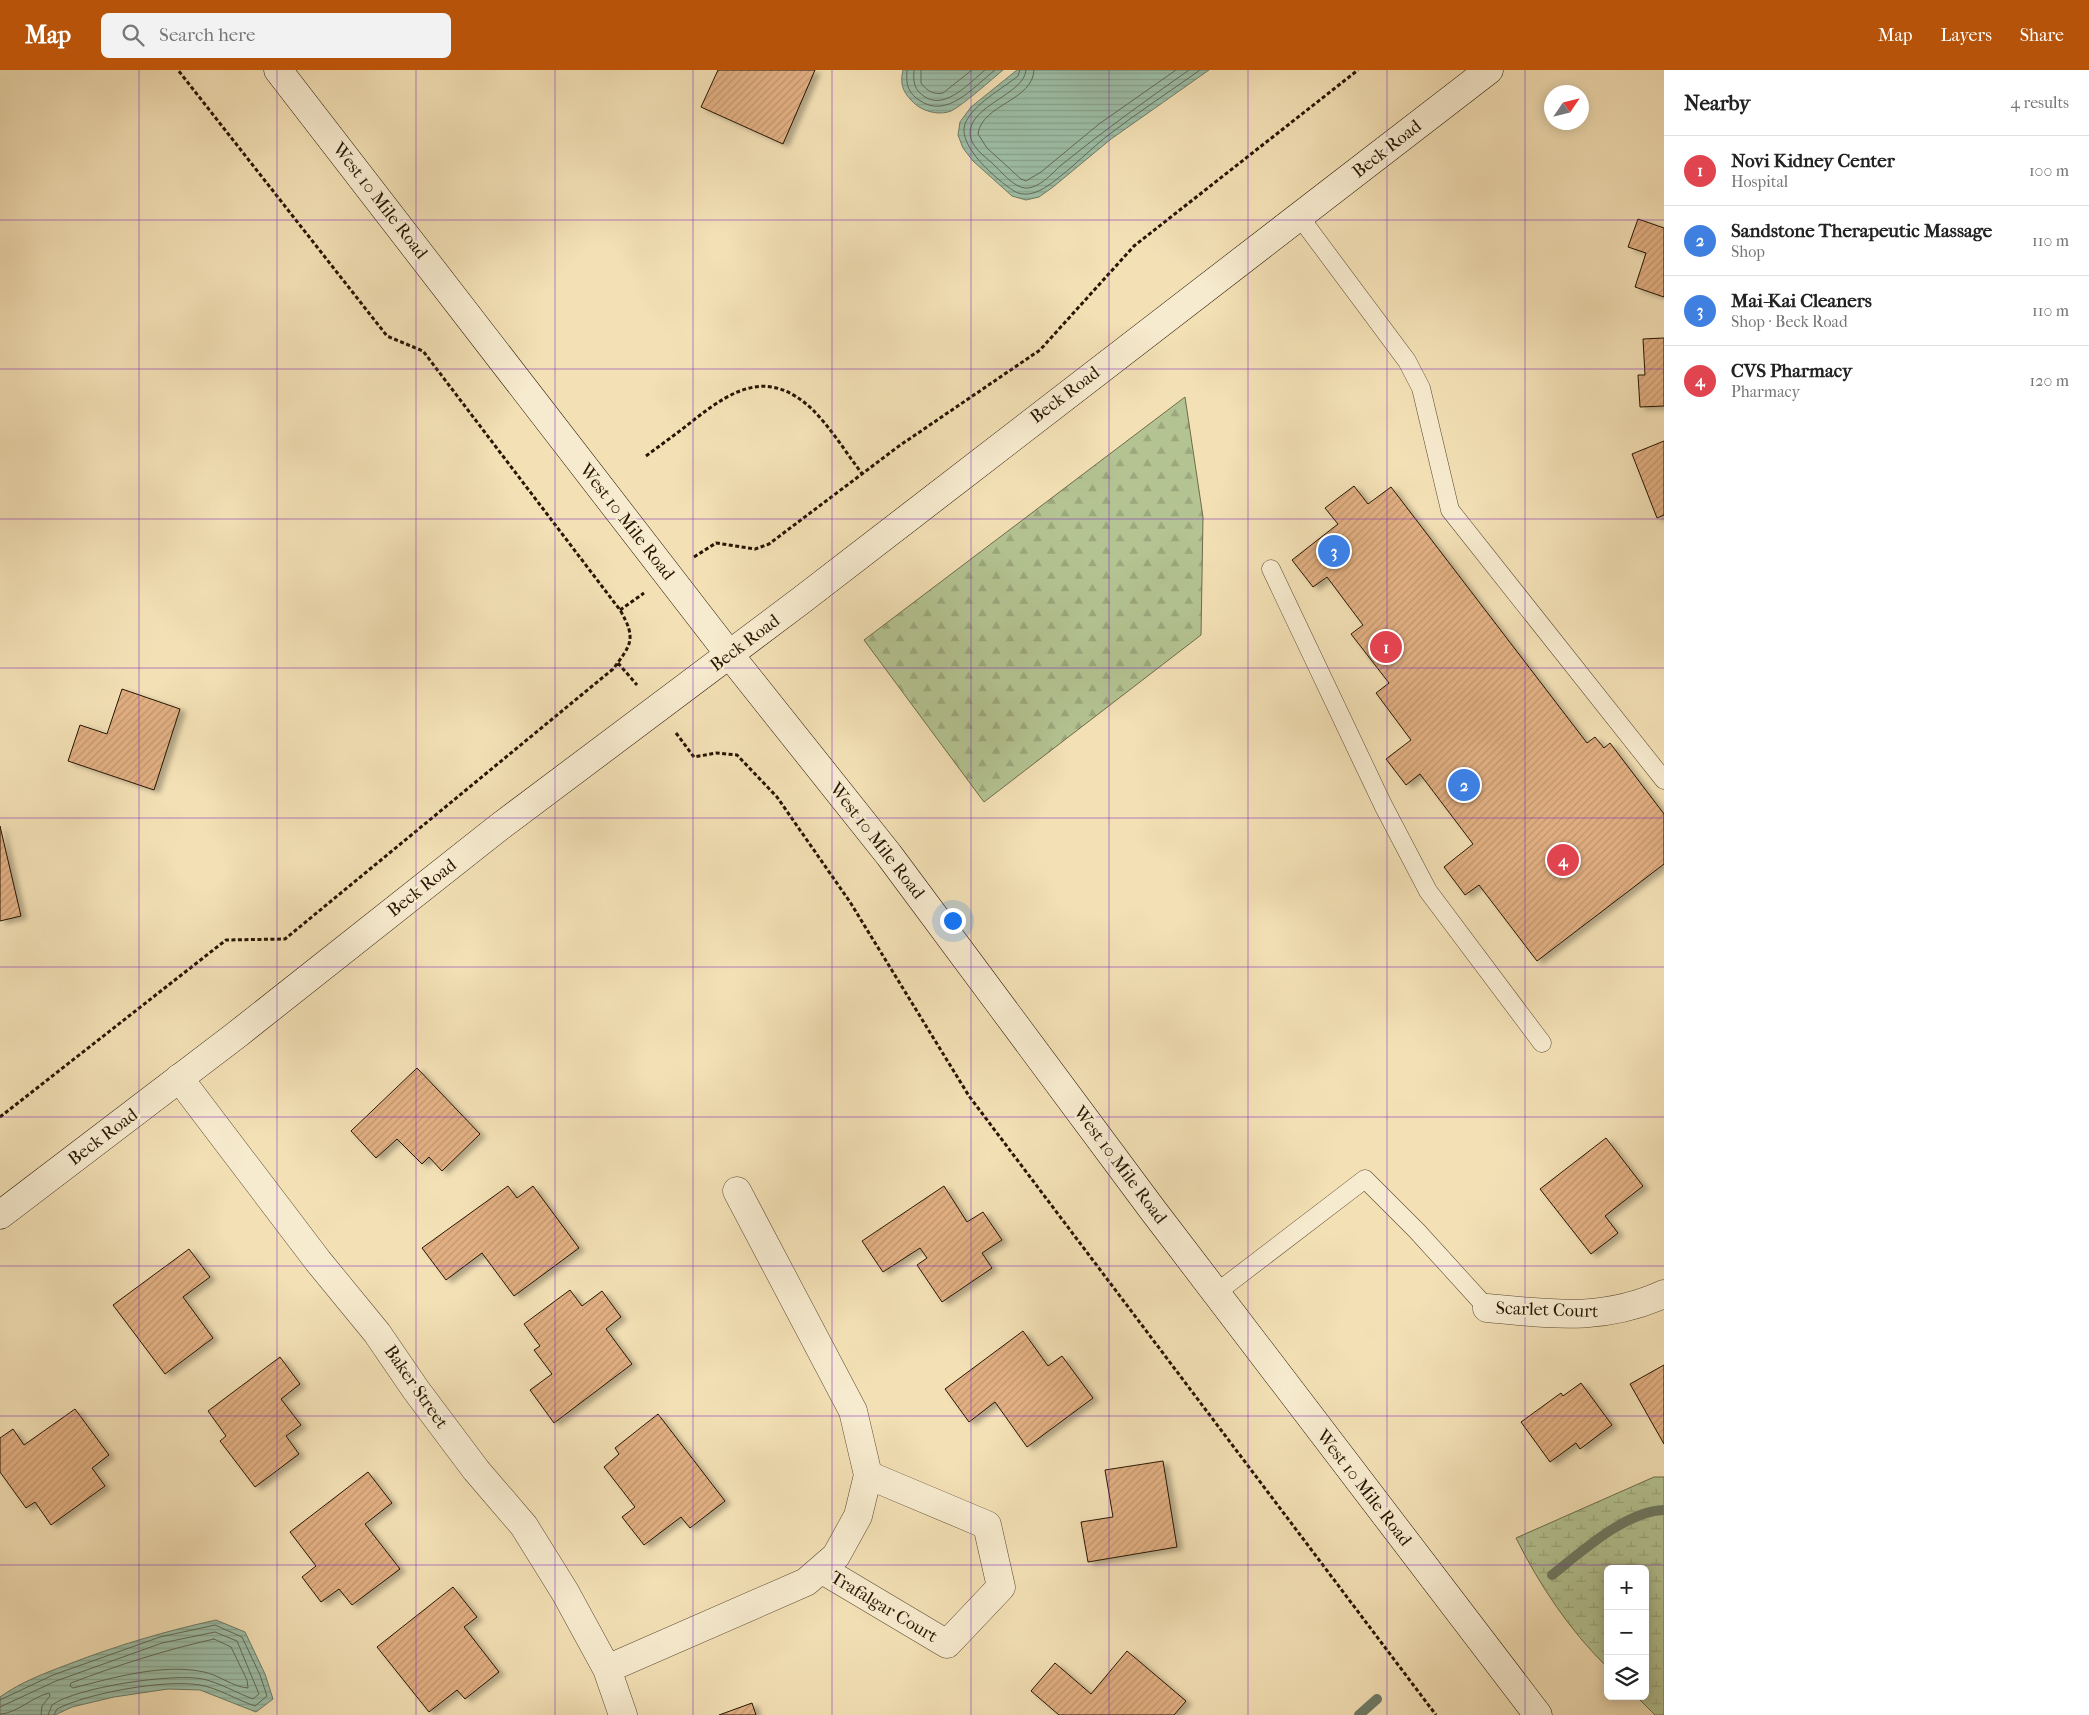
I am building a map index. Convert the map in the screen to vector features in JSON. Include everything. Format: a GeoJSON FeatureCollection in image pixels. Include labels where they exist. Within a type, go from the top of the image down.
{"type":"FeatureCollection","features":[{"type":"Feature","properties":{"kind":"main road","name":"West 10 Mile Road"},"geometry":{"type":"LineString","coordinates":[[278,70],[729,654],[889,855],[1216,1293],[1538,1715]]}},
{"type":"Feature","properties":{"kind":"main road","name":"Beck Road"},"geometry":{"type":"LineString","coordinates":[[0,1215],[179,1078],[498,828],[729,654],[1490,70]]}},
{"type":"Feature","properties":{"kind":"main road","name":"Baker Street"},"geometry":{"type":"LineString","coordinates":[[179,1078],[318,1261],[377,1333],[416,1390],[471,1463],[524,1526],[565,1592],[607,1669],[623,1715]]}},
{"type":"Feature","properties":{"kind":"main road","name":"Trafalgar Court"},"geometry":{"type":"LineString","coordinates":[[607,1669],[806,1582],[836,1556],[858,1516],[868,1475],[853,1411],[737,1191]]}},
{"type":"Feature","properties":{"kind":"main road","name":"Scarlet Court"},"geometry":{"type":"LineString","coordinates":[[1487,1308],[1559,1314],[1602,1313],[1638,1306],[1664,1294]]}},
{"type":"Feature","properties":{"kind":"main road","name":"Trafalgar Court"},"geometry":{"type":"LineString","coordinates":[[821,1569],[947,1644],[1001,1586],[987,1525],[868,1475]]}},
{"type":"Feature","properties":{"kind":"lane"},"geometry":{"type":"LineString","coordinates":[[1299,216],[1408,361],[1421,388],[1450,510],[1664,780]]}},
{"type":"Feature","properties":{"kind":"lane"},"geometry":{"type":"LineString","coordinates":[[1271,569],[1383,805],[1428,891],[1542,1043]]}},
{"type":"Feature","properties":{"kind":"lane"},"geometry":{"type":"LineString","coordinates":[[1216,1293],[1365,1179],[1417,1231],[1487,1308]]}},
{"type":"Feature","properties":{"kind":"path"},"geometry":{"type":"LineString","coordinates":[[0,1117],[226,940],[285,939],[613,669],[626,654],[631,641],[630,626],[620,610],[423,351],[387,336],[178,70]]}},
{"type":"Feature","properties":{"kind":"path"},"geometry":{"type":"LineString","coordinates":[[716,543],[756,549],[769,544],[899,446],[1040,350],[1134,246],[1358,70]]}},
{"type":"Feature","properties":{"kind":"path"},"geometry":{"type":"LineString","coordinates":[[646,456],[728,395],[753,386],[775,387],[795,395],[813,411],[863,475]]}},
{"type":"Feature","properties":{"kind":"path"},"geometry":{"type":"LineString","coordinates":[[694,757],[716,753],[737,755],[777,797],[850,902],[969,1096],[1436,1715]]}},
{"type":"Feature","properties":{"kind":"green space"},"geometry":{"type":"Polygon","coordinates":[[[1185,397],[1203,517],[1201,635],[984,802],[864,640],[1185,397]]]}},
{"type":"Feature","properties":{"kind":"green space"},"geometry":{"type":"Polygon","coordinates":[[[1654,1477],[1664,1477],[1664,1715],[1655,1715],[1640,1700],[1649,1700],[1649,1565],[1604,1565],[1604,1664],[1581,1639],[1557,1607],[1535,1573],[1516,1538],[1654,1477]]]}},
{"type":"Feature","properties":{"kind":"water"},"geometry":{"type":"Polygon","coordinates":[[[903,70],[1003,70],[956,108],[951,111],[935,113],[916,105],[909,97],[903,87],[903,70]]]}},
{"type":"Feature","properties":{"kind":"water"},"geometry":{"type":"Polygon","coordinates":[[[1017,70],[1209,70],[1111,139],[1039,197],[1026,200],[1012,196],[973,161],[963,148],[958,135],[960,122],[971,107],[1017,70]]]}},
{"type":"Feature","properties":{"kind":"water"},"geometry":{"type":"Polygon","coordinates":[[[216,1620],[245,1632],[265,1674],[273,1699],[256,1712],[200,1690],[168,1689],[114,1697],[72,1707],[55,1715],[0,1715],[0,1697],[33,1678],[124,1645],[216,1620]]]}},
{"type":"Feature","properties":{"kind":"building"},"geometry":{"type":"Polygon","coordinates":[[[718,70],[815,70],[783,144],[701,107],[718,70]]]}},
{"type":"Feature","properties":{"kind":"building"},"geometry":{"type":"Polygon","coordinates":[[[1638,219],[1664,228],[1664,297],[1635,287],[1646,253],[1628,247],[1638,219]]]}},
{"type":"Feature","properties":{"kind":"building"},"geometry":{"type":"Polygon","coordinates":[[[1664,338],[1664,406],[1640,407],[1638,375],[1645,375],[1643,339],[1664,338]]]}},
{"type":"Feature","properties":{"kind":"building"},"geometry":{"type":"Polygon","coordinates":[[[1664,441],[1664,515],[1657,518],[1632,454],[1664,441]]]}},
{"type":"Feature","properties":{"kind":"building"},"geometry":{"type":"Polygon","coordinates":[[[1354,486],[1368,504],[1391,487],[1587,743],[1595,737],[1604,748],[1610,743],[1664,814],[1664,864],[1537,961],[1479,885],[1465,895],[1444,867],[1473,844],[1420,774],[1406,785],[1386,759],[1411,740],[1376,693],[1389,683],[1351,634],[1363,625],[1327,577],[1313,587],[1292,560],[1338,524],[1325,508],[1354,486]]]}},
{"type":"Feature","properties":{"kind":"building"},"geometry":{"type":"Polygon","coordinates":[[[122,689],[180,709],[154,790],[68,761],[80,725],[107,734],[122,689]]]}},
{"type":"Feature","properties":{"kind":"building"},"geometry":{"type":"Polygon","coordinates":[[[0,826],[21,916],[0,921],[0,826]]]}},
{"type":"Feature","properties":{"kind":"building"},"geometry":{"type":"Polygon","coordinates":[[[417,1068],[480,1134],[442,1171],[429,1157],[422,1164],[397,1139],[376,1158],[351,1131],[417,1068]]]}},
{"type":"Feature","properties":{"kind":"building"},"geometry":{"type":"Polygon","coordinates":[[[1606,1138],[1643,1186],[1605,1216],[1618,1233],[1591,1254],[1540,1189],[1606,1138]]]}},
{"type":"Feature","properties":{"kind":"building"},"geometry":{"type":"Polygon","coordinates":[[[508,1186],[517,1198],[533,1186],[579,1248],[514,1296],[482,1253],[446,1280],[422,1248],[508,1186]]]}},
{"type":"Feature","properties":{"kind":"building"},"geometry":{"type":"Polygon","coordinates":[[[944,1186],[967,1222],[983,1212],[1002,1240],[982,1253],[992,1268],[942,1302],[917,1265],[927,1258],[920,1248],[883,1272],[862,1241],[944,1186]]]}},
{"type":"Feature","properties":{"kind":"building"},"geometry":{"type":"Polygon","coordinates":[[[189,1249],[210,1277],[183,1297],[213,1338],[165,1374],[113,1305],[189,1249]]]}},
{"type":"Feature","properties":{"kind":"building"},"geometry":{"type":"Polygon","coordinates":[[[570,1290],[582,1306],[602,1291],[621,1317],[606,1329],[632,1364],[554,1423],[530,1390],[552,1374],[534,1350],[540,1346],[524,1324],[570,1290]]]}},
{"type":"Feature","properties":{"kind":"building"},"geometry":{"type":"Polygon","coordinates":[[[1023,1331],[1048,1366],[1062,1356],[1093,1398],[1027,1447],[995,1402],[969,1422],[945,1389],[1023,1331]]]}},
{"type":"Feature","properties":{"kind":"building"},"geometry":{"type":"Polygon","coordinates":[[[280,1357],[300,1384],[281,1399],[301,1425],[286,1436],[299,1454],[255,1487],[220,1441],[226,1436],[208,1411],[280,1357]]]}},
{"type":"Feature","properties":{"kind":"building"},"geometry":{"type":"Polygon","coordinates":[[[1664,1365],[1664,1444],[1630,1384],[1664,1365]]]}},
{"type":"Feature","properties":{"kind":"building"},"geometry":{"type":"Polygon","coordinates":[[[1581,1383],[1612,1425],[1580,1449],[1576,1443],[1550,1462],[1521,1422],[1561,1393],[1563,1396],[1581,1383]]]}},
{"type":"Feature","properties":{"kind":"building"},"geometry":{"type":"Polygon","coordinates":[[[75,1409],[109,1455],[92,1468],[105,1486],[51,1525],[35,1502],[26,1508],[0,1472],[0,1438],[13,1429],[24,1445],[75,1409]]]}},
{"type":"Feature","properties":{"kind":"building"},"geometry":{"type":"Polygon","coordinates":[[[658,1414],[725,1501],[690,1528],[681,1517],[644,1545],[622,1517],[635,1507],[604,1467],[619,1454],[615,1448],[658,1414]]]}},
{"type":"Feature","properties":{"kind":"building"},"geometry":{"type":"Polygon","coordinates":[[[1163,1461],[1177,1547],[1088,1562],[1081,1522],[1113,1517],[1105,1470],[1163,1461]]]}},
{"type":"Feature","properties":{"kind":"building"},"geometry":{"type":"Polygon","coordinates":[[[368,1472],[392,1503],[365,1524],[400,1569],[352,1605],[339,1589],[321,1602],[302,1577],[316,1566],[290,1532],[368,1472]]]}},
{"type":"Feature","properties":{"kind":"building"},"geometry":{"type":"Polygon","coordinates":[[[453,1587],[477,1617],[464,1627],[499,1672],[465,1699],[457,1690],[429,1712],[377,1647],[453,1587]]]}},
{"type":"Feature","properties":{"kind":"building"},"geometry":{"type":"Polygon","coordinates":[[[1127,1651],[1186,1701],[1174,1715],[1059,1715],[1031,1691],[1055,1663],[1091,1694],[1127,1651]]]}},
{"type":"Feature","properties":{"kind":"building"},"geometry":{"type":"Polygon","coordinates":[[[752,1703],[756,1715],[719,1715],[752,1703]]]}},
{"type":"Feature","properties":{"kind":"waterway"},"geometry":{"type":"LineString","coordinates":[[1552,1575],[1590,1545],[1620,1525],[1649,1512],[1664,1510]]}},
{"type":"Feature","properties":{"kind":"waterway"},"geometry":{"type":"LineString","coordinates":[[1359,1715],[1377,1699]]}},
{"type":"Feature","properties":{"kind":"place","name":"Mai-Kai Cleaners"},"geometry":{"type":"Point","coordinates":[1334,551]}},
{"type":"Feature","properties":{"kind":"place","name":"Novi Kidney Center"},"geometry":{"type":"Point","coordinates":[1386,647]}},
{"type":"Feature","properties":{"kind":"place","name":"Sandstone Therapeutic Massage"},"geometry":{"type":"Point","coordinates":[1464,785]}},
{"type":"Feature","properties":{"kind":"place","name":"CVS Pharmacy"},"geometry":{"type":"Point","coordinates":[1563,860]}}]}
